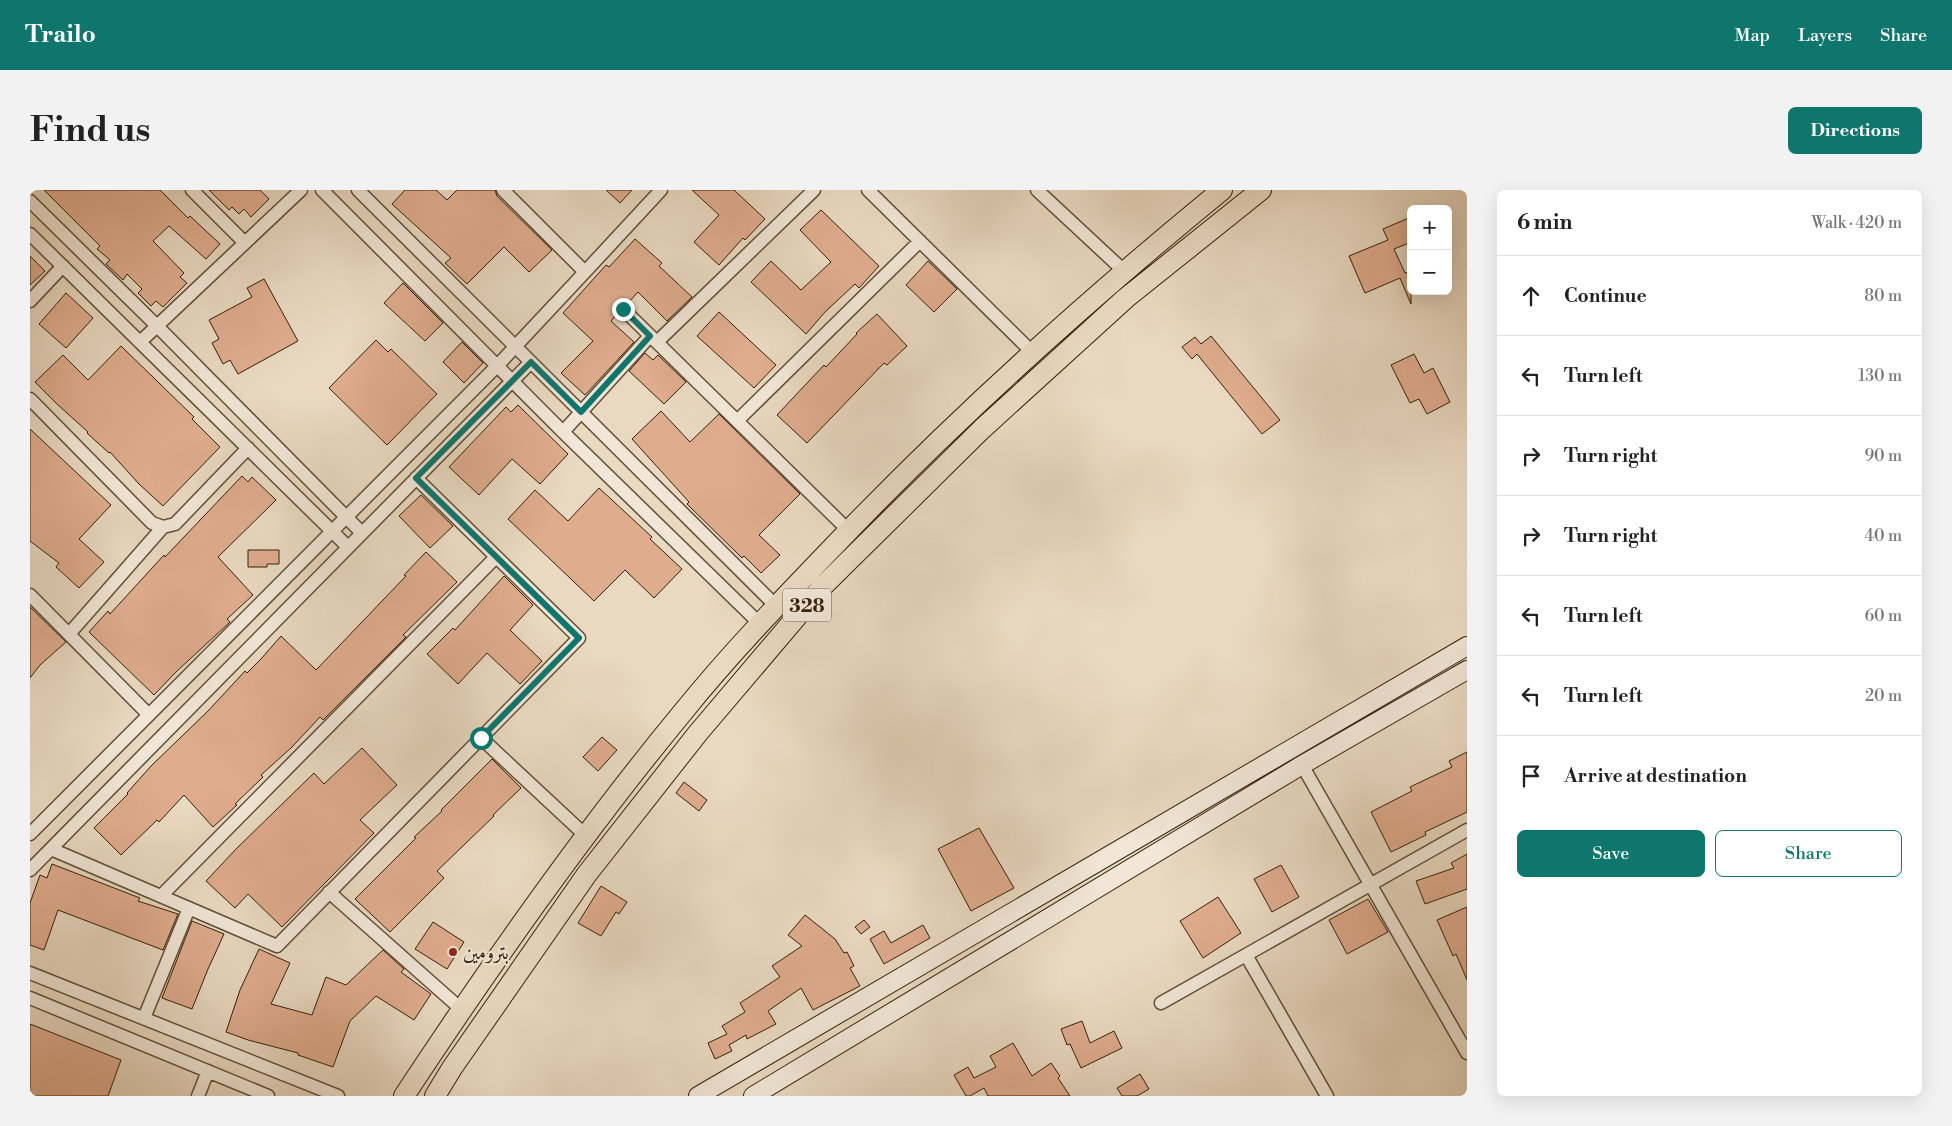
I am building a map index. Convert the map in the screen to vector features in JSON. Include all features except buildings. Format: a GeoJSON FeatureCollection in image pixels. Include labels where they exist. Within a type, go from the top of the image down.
{"type":"FeatureCollection","features":[{"type":"Feature","properties":{"kind":"main road","name":"328"},"geometry":{"type":"LineString","coordinates":[[776,606],[931,446],[1032,352],[1124,271],[1222,190]]}},
{"type":"Feature","properties":{"kind":"main road","name":"328"},"geometry":{"type":"LineString","coordinates":[[435,1096],[452,1068],[586,874],[698,733],[822,587],[982,429],[1126,298],[1261,190]]}},
{"type":"Feature","properties":{"kind":"main road"},"geometry":{"type":"LineString","coordinates":[[404,1096],[461,1009],[585,835],[684,710],[776,606]]}},
{"type":"Feature","properties":{"kind":"main road"},"geometry":{"type":"LineString","coordinates":[[698,1096],[1467,646]]}},
{"type":"Feature","properties":{"kind":"main road"},"geometry":{"type":"LineString","coordinates":[[753,1096],[1302,765],[1467,670]]}},
{"type":"Feature","properties":{"kind":"street"},"geometry":{"type":"LineString","coordinates":[[192,190],[245,243]]}},
{"type":"Feature","properties":{"kind":"street"},"geometry":{"type":"LineString","coordinates":[[140,342],[301,190]]}},
{"type":"Feature","properties":{"kind":"street"},"geometry":{"type":"LineString","coordinates":[[322,190],[563,432],[760,624]]}},
{"type":"Feature","properties":{"kind":"street"},"geometry":{"type":"LineString","coordinates":[[358,190],[776,606]]}},
{"type":"Feature","properties":{"kind":"street"},"geometry":{"type":"LineString","coordinates":[[503,190],[585,272]]}},
{"type":"Feature","properties":{"kind":"street"},"geometry":{"type":"LineString","coordinates":[[30,834],[498,365],[661,190]]}},
{"type":"Feature","properties":{"kind":"street"},"geometry":{"type":"LineString","coordinates":[[563,432],[653,339],[814,190]]}},
{"type":"Feature","properties":{"kind":"street"},"geometry":{"type":"LineString","coordinates":[[868,190],[1032,352]]}},
{"type":"Feature","properties":{"kind":"street"},"geometry":{"type":"LineString","coordinates":[[1037,190],[1124,271]]}},
{"type":"Feature","properties":{"kind":"street"},"geometry":{"type":"LineString","coordinates":[[30,202],[157,326],[362,533]]}},
{"type":"Feature","properties":{"kind":"street"},"geometry":{"type":"LineString","coordinates":[[30,234],[348,547]]}},
{"type":"Feature","properties":{"kind":"street"},"geometry":{"type":"LineString","coordinates":[[737,421],[920,241]]}},
{"type":"Feature","properties":{"kind":"street"},"geometry":{"type":"LineString","coordinates":[[30,301],[63,266]]}},
{"type":"Feature","properties":{"kind":"street"},"geometry":{"type":"LineString","coordinates":[[623,309],[848,530]]}},
{"type":"Feature","properties":{"kind":"street"},"geometry":{"type":"LineString","coordinates":[[30,870],[531,362]]}},
{"type":"Feature","properties":{"kind":"street"},"geometry":{"type":"LineString","coordinates":[[30,399],[152,523],[163,528]]}},
{"type":"Feature","properties":{"kind":"street"},"geometry":{"type":"LineString","coordinates":[[69,634],[163,528],[175,524],[248,448]]}},
{"type":"Feature","properties":{"kind":"street"},"geometry":{"type":"LineString","coordinates":[[52,848],[277,946],[579,638],[416,478]]}},
{"type":"Feature","properties":{"kind":"street"},"geometry":{"type":"LineString","coordinates":[[161,896],[496,557]]}},
{"type":"Feature","properties":{"kind":"street"},"geometry":{"type":"LineString","coordinates":[[30,595],[149,715]]}},
{"type":"Feature","properties":{"kind":"street"},"geometry":{"type":"LineString","coordinates":[[481,738],[585,835]]}},
{"type":"Feature","properties":{"kind":"street"},"geometry":{"type":"LineString","coordinates":[[1302,765],[1467,1053]]}},
{"type":"Feature","properties":{"kind":"street"},"geometry":{"type":"LineString","coordinates":[[1162,1003],[1467,830]]}},
{"type":"Feature","properties":{"kind":"street"},"geometry":{"type":"LineString","coordinates":[[329,892],[461,1009]]}},
{"type":"Feature","properties":{"kind":"street"},"geometry":{"type":"LineString","coordinates":[[144,1018],[188,908]]}},
{"type":"Feature","properties":{"kind":"street"},"geometry":{"type":"LineString","coordinates":[[1246,954],[1327,1096]]}},
{"type":"Feature","properties":{"kind":"street"},"geometry":{"type":"LineString","coordinates":[[30,973],[338,1096]]}},
{"type":"Feature","properties":{"kind":"street"},"geometry":{"type":"LineString","coordinates":[[30,998],[268,1096]]}},
{"type":"Feature","properties":{"kind":"street"},"geometry":{"type":"LineString","coordinates":[[198,1096],[208,1072]]}},
{"type":"Feature","properties":{"kind":"place","name":"بترومين"},"geometry":{"type":"Point","coordinates":[453,952]}},
{"type":"Feature","properties":{"kind":"route"},"geometry":{"type":"LineString","coordinates":[[481,738],[579,638],[416,478],[531,362],[581,412],[650,336],[623,309]]}}]}
